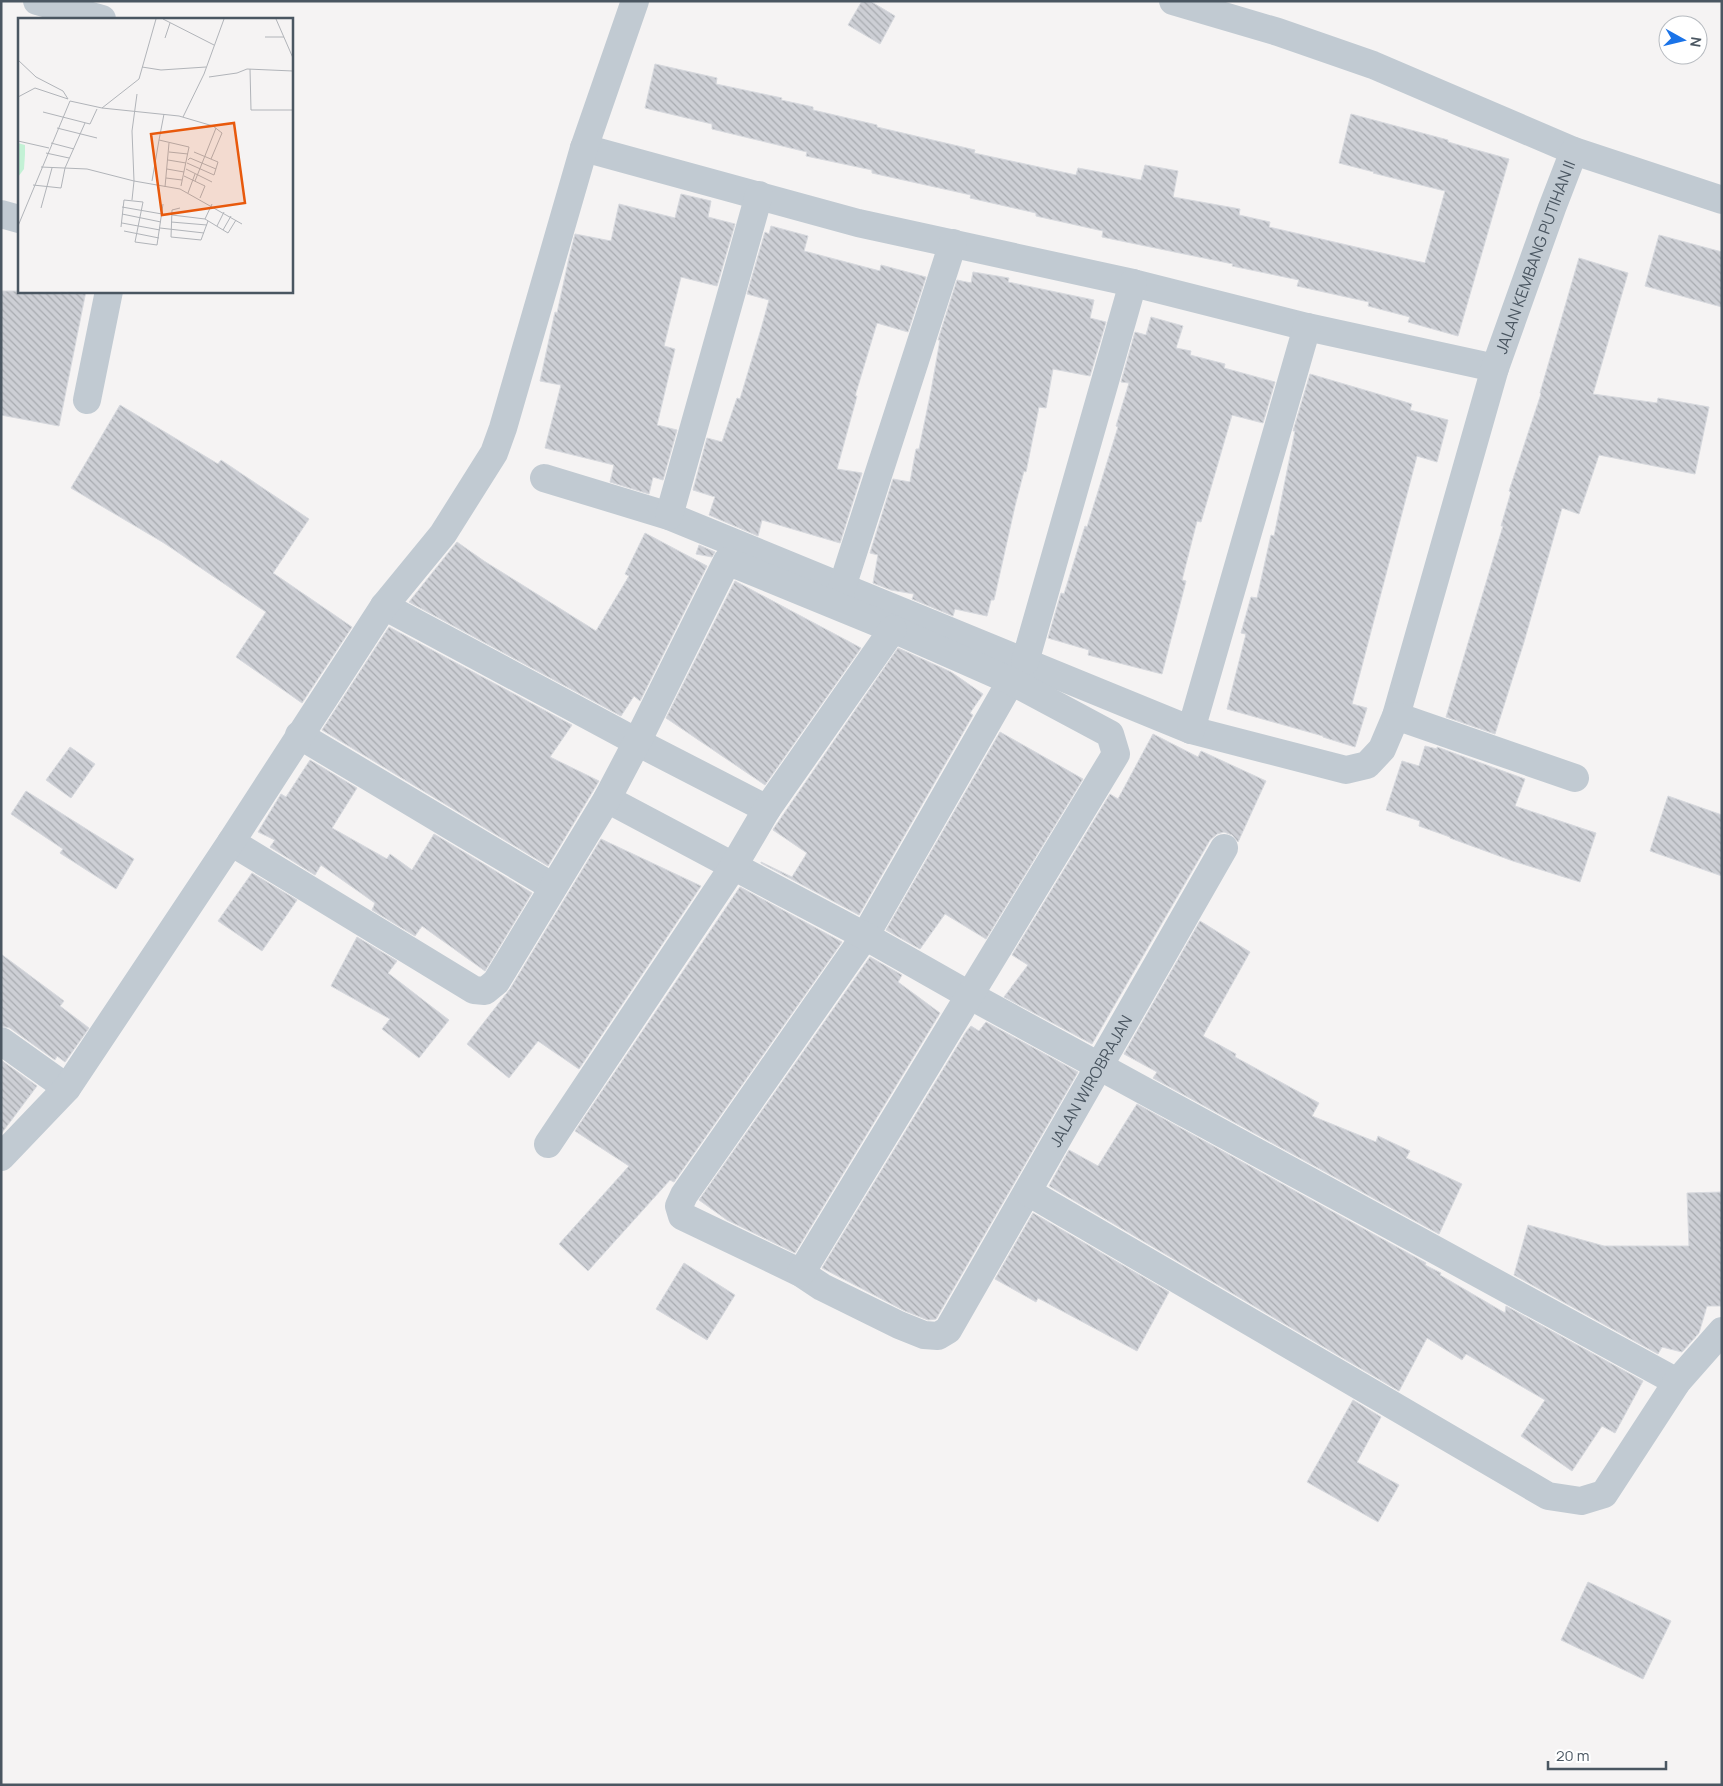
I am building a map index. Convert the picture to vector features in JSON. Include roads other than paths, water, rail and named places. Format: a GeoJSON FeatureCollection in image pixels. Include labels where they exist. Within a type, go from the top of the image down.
{"type":"FeatureCollection","features":[{"type":"Feature","properties":{"kind":"street"},"geometry":{"type":"LineString","coordinates":[[37,1],[98,18]]}},
{"type":"Feature","properties":{"kind":"street"},"geometry":{"type":"LineString","coordinates":[[1,1157],[67,1088],[231,842],[384,606],[443,534],[494,453],[584,148],[635,1]]}},
{"type":"Feature","properties":{"kind":"street"},"geometry":{"type":"LineString","coordinates":[[1172,1],[1278,32],[1373,64],[1574,151]]}},
{"type":"Feature","properties":{"kind":"street"},"geometry":{"type":"LineString","coordinates":[[584,148],[858,223],[1133,283],[1307,327],[1495,368]]}},
{"type":"Feature","properties":{"kind":"street","name":"JALAN KEMBANG PUTIHAN II"},"geometry":{"type":"LineString","coordinates":[[1018,671],[1191,730],[1346,770],[1366,765],[1382,749],[1396,716],[1495,368],[1574,151],[1722,200]]}},
{"type":"Feature","properties":{"kind":"street"},"geometry":{"type":"LineString","coordinates":[[669,516],[759,195]]}},
{"type":"Feature","properties":{"kind":"street"},"geometry":{"type":"LineString","coordinates":[[1,214],[18,219]]}},
{"type":"Feature","properties":{"kind":"street"},"geometry":{"type":"LineString","coordinates":[[842,587],[953,243]]}},
{"type":"Feature","properties":{"kind":"street"},"geometry":{"type":"LineString","coordinates":[[865,936],[1018,671],[1133,283]]}},
{"type":"Feature","properties":{"kind":"street"},"geometry":{"type":"LineString","coordinates":[[87,400],[109,292]]}},
{"type":"Feature","properties":{"kind":"street"},"geometry":{"type":"LineString","coordinates":[[1191,730],[1307,327]]}},
{"type":"Feature","properties":{"kind":"street"},"geometry":{"type":"LineString","coordinates":[[544,478],[669,516],[842,587],[1018,671],[1110,734],[1116,754],[801,1273]]}},
{"type":"Feature","properties":{"kind":"street"},"geometry":{"type":"LineString","coordinates":[[231,842],[474,990],[485,990],[496,982],[607,799],[727,561],[893,629],[1018,671]]}},
{"type":"Feature","properties":{"kind":"street"},"geometry":{"type":"LineString","coordinates":[[384,606],[637,742],[767,809]]}},
{"type":"Feature","properties":{"kind":"street"},"geometry":{"type":"LineString","coordinates":[[548,1144],[733,867],[767,809],[893,629]]}},
{"type":"Feature","properties":{"kind":"street"},"geometry":{"type":"LineString","coordinates":[[1396,716],[1575,778]]}},
{"type":"Feature","properties":{"kind":"street"},"geometry":{"type":"LineString","coordinates":[[299,735],[554,887]]}},
{"type":"Feature","properties":{"kind":"street"},"geometry":{"type":"LineString","coordinates":[[607,799],[865,936],[969,995],[1677,1382]]}},
{"type":"Feature","properties":{"kind":"street","name":"JALAN WIROBRAJAN"},"geometry":{"type":"LineString","coordinates":[[865,936],[684,1195],[679,1206],[682,1216],[801,1273],[822,1287],[924,1336],[938,1336],[948,1330],[958,1316],[1224,848]]}},
{"type":"Feature","properties":{"kind":"street"},"geometry":{"type":"LineString","coordinates":[[1,1041],[67,1088]]}},
{"type":"Feature","properties":{"kind":"street"},"geometry":{"type":"LineString","coordinates":[[1028,1192],[1548,1496],[1581,1501],[1604,1494],[1677,1382],[1722,1331]]}}]}
